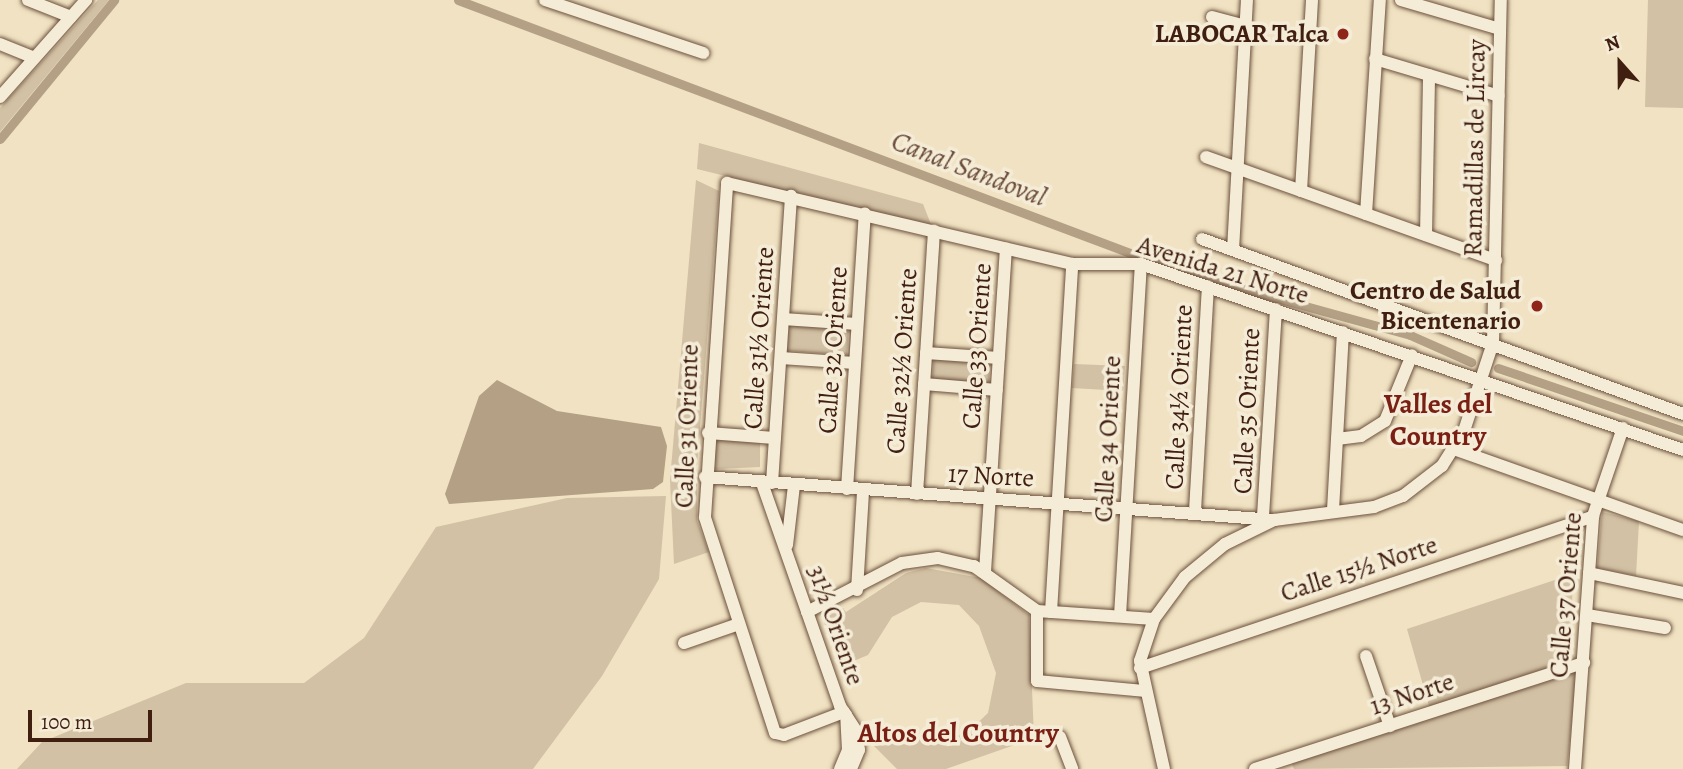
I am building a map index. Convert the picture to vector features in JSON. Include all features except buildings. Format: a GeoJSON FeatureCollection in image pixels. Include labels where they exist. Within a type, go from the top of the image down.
{"type":"FeatureCollection","features":[{"type":"Feature","properties":{"kind":"street"},"geometry":{"type":"LineString","coordinates":[[28,0],[71,17]]}},
{"type":"Feature","properties":{"kind":"street"},"geometry":{"type":"LineString","coordinates":[[0,97],[86,0]]}},
{"type":"Feature","properties":{"kind":"street"},"geometry":{"type":"LineString","coordinates":[[545,0],[703,52]]}},
{"type":"Feature","properties":{"kind":"street"},"geometry":{"type":"LineString","coordinates":[[1233,250],[1247,0]]}},
{"type":"Feature","properties":{"kind":"street"},"geometry":{"type":"LineString","coordinates":[[1301,191],[1312,0]]}},
{"type":"Feature","properties":{"kind":"street"},"geometry":{"type":"LineString","coordinates":[[1366,214],[1380,0]]}},
{"type":"Feature","properties":{"kind":"street"},"geometry":{"type":"LineString","coordinates":[[1401,0],[1500,29]]}},
{"type":"Feature","properties":{"kind":"street","name":"Ramadillas de Lircay"},"geometry":{"type":"LineString","coordinates":[[1454,449],[1482,379],[1493,343],[1501,0]]}},
{"type":"Feature","properties":{"kind":"street"},"geometry":{"type":"LineString","coordinates":[[1212,17],[1246,26]]}},
{"type":"Feature","properties":{"kind":"street"},"geometry":{"type":"LineString","coordinates":[[0,44],[34,58]]}},
{"type":"Feature","properties":{"kind":"street"},"geometry":{"type":"LineString","coordinates":[[1375,59],[1499,96]]}},
{"type":"Feature","properties":{"kind":"street"},"geometry":{"type":"LineString","coordinates":[[1426,236],[1429,75]]}},
{"type":"Feature","properties":{"kind":"street"},"geometry":{"type":"LineString","coordinates":[[1206,157],[1496,260]]}},
{"type":"Feature","properties":{"kind":"street","name":"Avenida 21 Norte"},"geometry":{"type":"LineString","coordinates":[[723,191],[736,181],[1072,264],[1140,264],[1683,450]]}},
{"type":"Feature","properties":{"kind":"street","name":"Calle 31 Oriente"},"geometry":{"type":"LineString","coordinates":[[723,191],[705,477],[708,528],[777,735],[845,713]]}},
{"type":"Feature","properties":{"kind":"street","name":"Calle 31½ Oriente"},"geometry":{"type":"LineString","coordinates":[[767,483],[775,438],[791,196]]}},
{"type":"Feature","properties":{"kind":"street","name":"Calle 32 Oriente"},"geometry":{"type":"LineString","coordinates":[[847,489],[864,214]]}},
{"type":"Feature","properties":{"kind":"street","name":"Calle 32½ Oriente"},"geometry":{"type":"LineString","coordinates":[[917,494],[934,231]]}},
{"type":"Feature","properties":{"kind":"street","name":"Avenida 21 Norte"},"geometry":{"type":"LineString","coordinates":[[1202,239],[1683,414]]}},
{"type":"Feature","properties":{"kind":"street","name":"Calle 33 Oriente"},"geometry":{"type":"LineString","coordinates":[[985,572],[1006,249]]}},
{"type":"Feature","properties":{"kind":"street"},"geometry":{"type":"LineString","coordinates":[[1051,612],[1072,264]]}},
{"type":"Feature","properties":{"kind":"street","name":"Calle 34 Oriente"},"geometry":{"type":"LineString","coordinates":[[1120,616],[1140,264]]}},
{"type":"Feature","properties":{"kind":"street","name":"Calle 34½ Oriente"},"geometry":{"type":"LineString","coordinates":[[1195,511],[1209,286]]}},
{"type":"Feature","properties":{"kind":"street","name":"Calle 35 Oriente"},"geometry":{"type":"LineString","coordinates":[[1269,518],[1276,309]]}},
{"type":"Feature","properties":{"kind":"street"},"geometry":{"type":"LineString","coordinates":[[783,319],[858,324]]}},
{"type":"Feature","properties":{"kind":"street"},"geometry":{"type":"LineString","coordinates":[[1333,510],[1342,332]]}},
{"type":"Feature","properties":{"kind":"street"},"geometry":{"type":"LineString","coordinates":[[926,353],[999,358]]}},
{"type":"Feature","properties":{"kind":"street"},"geometry":{"type":"LineString","coordinates":[[1337,439],[1361,436],[1385,421],[1412,355]]}},
{"type":"Feature","properties":{"kind":"street"},"geometry":{"type":"LineString","coordinates":[[780,358],[855,363]]}},
{"type":"Feature","properties":{"kind":"street"},"geometry":{"type":"LineString","coordinates":[[924,384],[997,390]]}},
{"type":"Feature","properties":{"kind":"street","name":"Calle 37 Oriente"},"geometry":{"type":"LineString","coordinates":[[1575,769],[1593,516],[1623,428]]}},
{"type":"Feature","properties":{"kind":"street"},"geometry":{"type":"LineString","coordinates":[[708,433],[775,438]]}},
{"type":"Feature","properties":{"kind":"street"},"geometry":{"type":"LineString","coordinates":[[1164,769],[1140,668],[1154,619],[1206,558],[1269,518],[1374,507],[1403,496],[1454,449],[1683,530]]}},
{"type":"Feature","properties":{"kind":"street","name":"17 Norte"},"geometry":{"type":"LineString","coordinates":[[705,477],[863,491],[1269,518]]}},
{"type":"Feature","properties":{"kind":"street","name":"31½ Oriente"},"geometry":{"type":"LineString","coordinates":[[767,483],[807,612],[859,744],[851,769]]}},
{"type":"Feature","properties":{"kind":"street","name":"31½ Oriente"},"geometry":{"type":"LineString","coordinates":[[787,549],[794,485]]}},
{"type":"Feature","properties":{"kind":"street"},"geometry":{"type":"LineString","coordinates":[[857,590],[863,491]]}},
{"type":"Feature","properties":{"kind":"street","name":"Calle 15½ Norte"},"geometry":{"type":"LineString","coordinates":[[1140,668],[1593,516]]}},
{"type":"Feature","properties":{"kind":"street"},"geometry":{"type":"LineString","coordinates":[[807,612],[857,590],[893,567],[922,558],[966,562],[985,572],[1037,611],[1154,619]]}},
{"type":"Feature","properties":{"kind":"street"},"geometry":{"type":"LineString","coordinates":[[1589,573],[1683,593]]}},
{"type":"Feature","properties":{"kind":"street"},"geometry":{"type":"LineString","coordinates":[[1037,611],[1035,679],[1144,691]]}},
{"type":"Feature","properties":{"kind":"street"},"geometry":{"type":"LineString","coordinates":[[1587,615],[1665,628]]}},
{"type":"Feature","properties":{"kind":"street"},"geometry":{"type":"LineString","coordinates":[[684,643],[739,624]]}},
{"type":"Feature","properties":{"kind":"street"},"geometry":{"type":"LineString","coordinates":[[1366,656],[1390,726]]}},
{"type":"Feature","properties":{"kind":"street","name":"13 Norte"},"geometry":{"type":"LineString","coordinates":[[1255,769],[1584,663]]}},
{"type":"Feature","properties":{"kind":"street","name":"31½ Oriente"},"geometry":{"type":"LineString","coordinates":[[840,769],[848,750],[845,713]]}},
{"type":"Feature","properties":{"kind":"street"},"geometry":{"type":"LineString","coordinates":[[1060,737],[1072,769]]}},
{"type":"Feature","properties":{"kind":"shaded area"},"geometry":{"type":"Polygon","coordinates":[[[98,0],[109,0],[0,132],[0,108],[98,0]]]}},
{"type":"Feature","properties":{"kind":"shaded area"},"geometry":{"type":"Polygon","coordinates":[[[1648,0],[1683,0],[1683,108],[1645,107],[1648,0]]]}},
{"type":"Feature","properties":{"kind":"shaded area"},"geometry":{"type":"Polygon","coordinates":[[[699,143],[923,204],[932,227],[697,169],[699,143]]]}},
{"type":"Feature","properties":{"kind":"shaded area"},"geometry":{"type":"Polygon","coordinates":[[[696,180],[719,191],[697,465],[697,521],[709,552],[674,564],[670,480],[696,180]]]}},
{"type":"Feature","properties":{"kind":"shaded area"},"geometry":{"type":"Polygon","coordinates":[[[789,322],[849,325],[847,355],[787,351],[789,322]]]}},
{"type":"Feature","properties":{"kind":"shaded area"},"geometry":{"type":"Polygon","coordinates":[[[934,358],[990,361],[989,386],[932,381],[934,358]]]}},
{"type":"Feature","properties":{"kind":"shaded area"},"geometry":{"type":"Polygon","coordinates":[[[1074,364],[1125,366],[1123,391],[1072,388],[1074,364]]]}},
{"type":"Feature","properties":{"kind":"shaded area"},"geometry":{"type":"Polygon","coordinates":[[[497,380],[557,411],[661,427],[667,446],[663,482],[653,489],[449,504],[445,494],[479,396],[497,380]]]}},
{"type":"Feature","properties":{"kind":"shaded area"},"geometry":{"type":"Polygon","coordinates":[[[712,437],[760,440],[760,467],[716,469],[708,464],[712,437]]]}},
{"type":"Feature","properties":{"kind":"shaded area"},"geometry":{"type":"Polygon","coordinates":[[[666,496],[659,579],[602,676],[533,769],[17,769],[42,742],[186,683],[304,683],[364,638],[436,527],[567,498],[666,496]]]}},
{"type":"Feature","properties":{"kind":"shaded area"},"geometry":{"type":"Polygon","coordinates":[[[1602,512],[1639,521],[1636,576],[1597,568],[1602,512]]]}},
{"type":"Feature","properties":{"kind":"shaded area"},"geometry":{"type":"Polygon","coordinates":[[[926,568],[981,578],[1029,615],[1034,738],[946,769],[897,769],[868,740],[864,727],[871,722],[880,721],[896,737],[931,741],[966,734],[988,713],[996,673],[979,626],[959,605],[921,602],[892,617],[868,655],[844,665],[821,616],[843,608],[846,612],[906,573],[926,568]]]}},
{"type":"Feature","properties":{"kind":"shaded area"},"geometry":{"type":"Polygon","coordinates":[[[1573,574],[1570,666],[1431,713],[1407,629],[1573,574]]]}},
{"type":"Feature","properties":{"kind":"shaded area"},"geometry":{"type":"Polygon","coordinates":[[[1578,668],[1567,766],[1294,769],[1291,762],[1578,668]]]}},
{"type":"Feature","properties":{"kind":"waterway","name":"Canal Sandoval"},"geometry":{"type":"LineString","coordinates":[[0,139],[114,0]]}},
{"type":"Feature","properties":{"kind":"waterway","name":"Canal Sandoval"},"geometry":{"type":"LineString","coordinates":[[458,0],[1178,271],[1410,335],[1471,362]]}},
{"type":"Feature","properties":{"kind":"waterway","name":"Canal Sandoval"},"geometry":{"type":"LineString","coordinates":[[1498,368],[1683,431]]}},
{"type":"Feature","properties":{"kind":"place","name":"LABOCAR Talca"},"geometry":{"type":"Point","coordinates":[1343,34]}},
{"type":"Feature","properties":{"kind":"place","name":"Centro de Salud Bicentenario"},"geometry":{"type":"Point","coordinates":[1537,306]}},
{"type":"Feature","properties":{"kind":"district","name":"Valles del Country"},"geometry":{"type":"Point","coordinates":[1438,420]}},
{"type":"Feature","properties":{"kind":"district","name":"Altos del Country"},"geometry":{"type":"Point","coordinates":[958,733]}}]}
